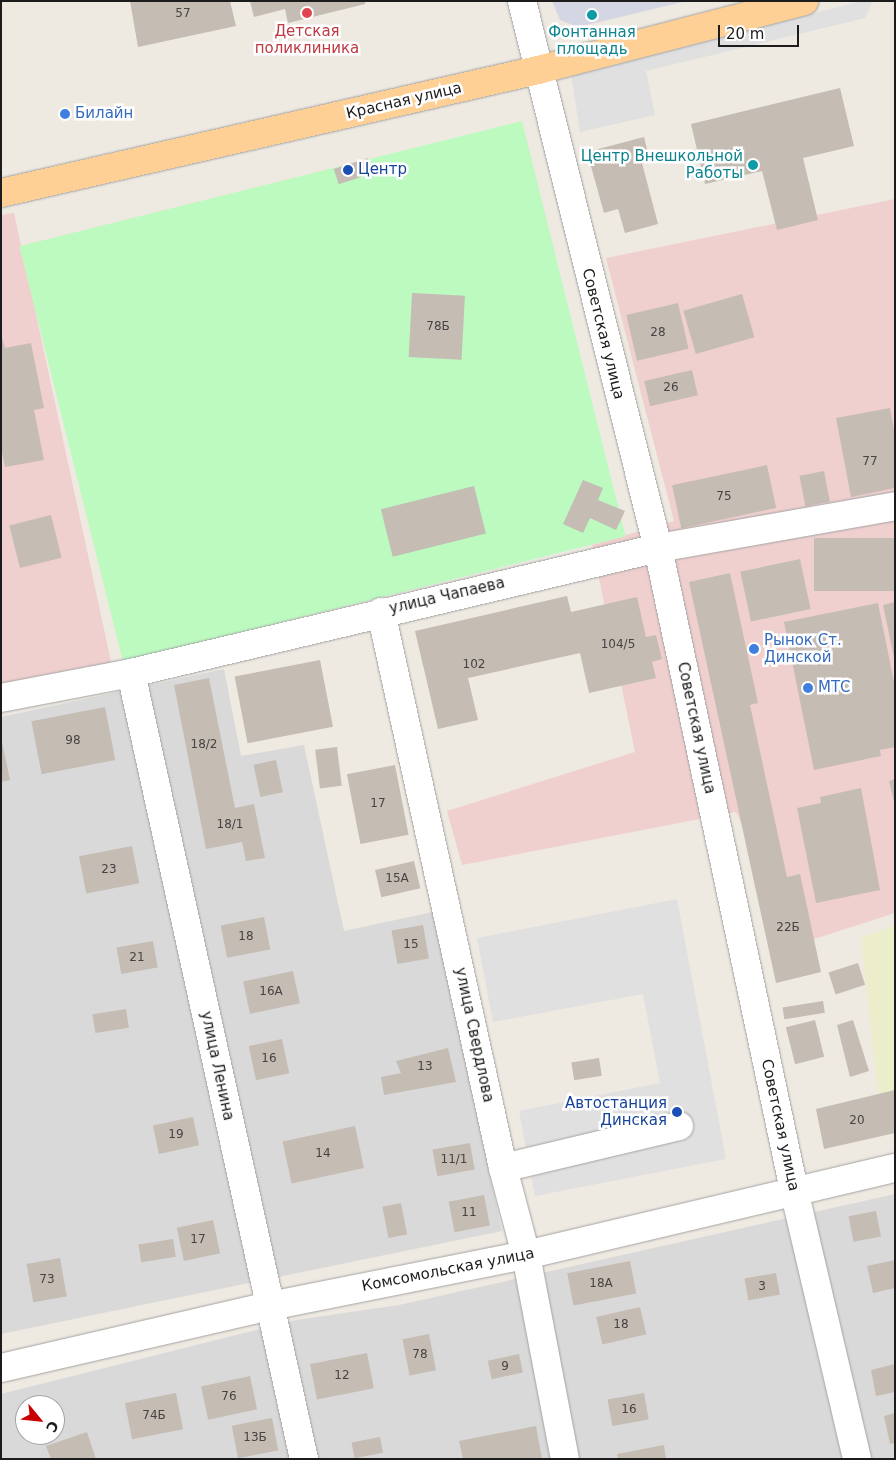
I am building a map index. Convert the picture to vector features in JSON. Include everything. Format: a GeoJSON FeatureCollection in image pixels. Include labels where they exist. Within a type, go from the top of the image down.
{"type":"FeatureCollection","features":[{"type":"Feature","properties":{"kind":"main road","name":"Красная улица"},"geometry":{"type":"LineString","coordinates":[[1,193],[538,70],[804,1]]}},
{"type":"Feature","properties":{"kind":"street","name":"Советская улица"},"geometry":{"type":"LineString","coordinates":[[522,1],[658,548],[794,1190],[857,1459]]}},
{"type":"Feature","properties":{"kind":"street","name":"улица Чапаева"},"geometry":{"type":"LineString","coordinates":[[1,698],[131,673],[381,612],[658,548],[895,506]]}},
{"type":"Feature","properties":{"kind":"street","name":"улица Свердлова"},"geometry":{"type":"LineString","coordinates":[[381,612],[503,1168],[526,1255],[565,1459]]}},
{"type":"Feature","properties":{"kind":"street","name":"улица Ленина"},"geometry":{"type":"LineString","coordinates":[[131,673],[304,1459]]}},
{"type":"Feature","properties":{"kind":"street"},"geometry":{"type":"LineString","coordinates":[[503,1168],[679,1126]]}},
{"type":"Feature","properties":{"kind":"street","name":"Комсомольская улица"},"geometry":{"type":"LineString","coordinates":[[1,1368],[270,1306],[526,1255],[794,1190],[895,1168]]}},
{"type":"Feature","properties":{"kind":"shaded area","name":"Фонтанная площадь"},"geometry":{"type":"Polygon","coordinates":[[[552,1],[687,1],[578,27],[560,20],[552,1]]]}},
{"type":"Feature","properties":{"kind":"shaded area"},"geometry":{"type":"Polygon","coordinates":[[[862,1],[873,1],[865,18],[646,71],[655,115],[580,132],[571,74],[862,1]]]}},
{"type":"Feature","properties":{"kind":"shaded area","name":"Рынок Ст. Динской"},"geometry":{"type":"Polygon","coordinates":[[[895,199],[895,913],[777,951],[741,822],[736,812],[462,865],[447,811],[635,752],[592,545],[674,521],[606,258],[895,199]]]}},
{"type":"Feature","properties":{"kind":"shaded area"},"geometry":{"type":"Polygon","coordinates":[[[14,213],[112,666],[1,688],[1,215],[14,213]]]}},
{"type":"Feature","properties":{"kind":"shaded area"},"geometry":{"type":"Polygon","coordinates":[[[224,669],[241,756],[304,745],[344,931],[433,912],[502,1231],[1,1334],[1,717],[224,669]]]}},
{"type":"Feature","properties":{"kind":"shaded area"},"geometry":{"type":"Polygon","coordinates":[[[677,899],[726,1159],[535,1196],[519,1111],[660,1083],[643,994],[493,1022],[477,938],[677,899]]]}},
{"type":"Feature","properties":{"kind":"shaded area"},"geometry":{"type":"Polygon","coordinates":[[[895,1194],[895,1459],[1,1459],[1,1394],[296,1320],[399,1305],[895,1194]]]}},
{"type":"Feature","properties":{"kind":"green space"},"geometry":{"type":"Polygon","coordinates":[[[522,121],[626,536],[123,662],[19,246],[522,121]]]}},
{"type":"Feature","properties":{"kind":"green space"},"geometry":{"type":"Polygon","coordinates":[[[895,925],[895,1090],[878,1094],[861,938],[895,925]]]}},
{"type":"Feature","properties":{"kind":"building"},"geometry":{"type":"Polygon","coordinates":[[[130,1],[230,1],[236,26],[138,47],[130,1]]]}},
{"type":"Feature","properties":{"kind":"building","name":"Детская поликлиника"},"geometry":{"type":"Polygon","coordinates":[[[250,1],[365,1],[365,4],[288,23],[285,9],[254,17],[250,1]]]}},
{"type":"Feature","properties":{"kind":"building","name":"Центр Внешкольной Работы"},"geometry":{"type":"Polygon","coordinates":[[[840,88],[854,146],[803,158],[818,220],[777,230],[762,171],[705,184],[691,124],[840,88]]]}},
{"type":"Feature","properties":{"kind":"building"},"geometry":{"type":"Polygon","coordinates":[[[644,137],[650,161],[642,163],[658,224],[625,233],[618,209],[604,213],[587,152],[644,137]]]}},
{"type":"Feature","properties":{"kind":"building"},"geometry":{"type":"Polygon","coordinates":[[[368,158],[373,173],[339,184],[334,169],[368,158]]]}},
{"type":"Feature","properties":{"kind":"building"},"geometry":{"type":"Polygon","coordinates":[[[412,293],[465,296],[462,360],[409,357],[412,293]]]}},
{"type":"Feature","properties":{"kind":"building"},"geometry":{"type":"Polygon","coordinates":[[[742,294],[754,337],[696,354],[683,311],[742,294]]]}},
{"type":"Feature","properties":{"kind":"building"},"geometry":{"type":"Polygon","coordinates":[[[678,303],[689,349],[637,361],[626,315],[678,303]]]}},
{"type":"Feature","properties":{"kind":"building"},"geometry":{"type":"Polygon","coordinates":[[[1,334],[5,348],[31,343],[44,408],[34,410],[44,460],[5,467],[1,447],[1,334]]]}},
{"type":"Feature","properties":{"kind":"building"},"geometry":{"type":"Polygon","coordinates":[[[692,370],[698,395],[650,406],[644,381],[692,370]]]}},
{"type":"Feature","properties":{"kind":"building"},"geometry":{"type":"Polygon","coordinates":[[[890,408],[895,436],[895,488],[851,497],[836,418],[890,408]]]}},
{"type":"Feature","properties":{"kind":"building"},"geometry":{"type":"Polygon","coordinates":[[[767,465],[776,508],[681,528],[672,485],[767,465]]]}},
{"type":"Feature","properties":{"kind":"building"},"geometry":{"type":"Polygon","coordinates":[[[824,471],[830,501],[805,506],[799,476],[824,471]]]}},
{"type":"Feature","properties":{"kind":"building"},"geometry":{"type":"Polygon","coordinates":[[[583,480],[603,488],[598,500],[625,511],[616,530],[590,518],[583,533],[563,524],[583,480]]]}},
{"type":"Feature","properties":{"kind":"building"},"geometry":{"type":"Polygon","coordinates":[[[474,486],[486,534],[393,557],[381,509],[474,486]]]}},
{"type":"Feature","properties":{"kind":"building"},"geometry":{"type":"Polygon","coordinates":[[[51,515],[62,558],[20,568],[9,525],[51,515]]]}},
{"type":"Feature","properties":{"kind":"building"},"geometry":{"type":"Polygon","coordinates":[[[814,538],[895,538],[895,591],[814,591],[814,538]]]}},
{"type":"Feature","properties":{"kind":"building"},"geometry":{"type":"Polygon","coordinates":[[[800,559],[811,609],[751,622],[740,572],[800,559]]]}},
{"type":"Feature","properties":{"kind":"building"},"geometry":{"type":"Polygon","coordinates":[[[730,573],[758,703],[750,705],[787,877],[800,874],[821,972],[776,983],[689,582],[730,573]]]}},
{"type":"Feature","properties":{"kind":"building"},"geometry":{"type":"Polygon","coordinates":[[[567,596],[571,612],[637,597],[646,637],[656,635],[662,659],[652,662],[656,678],[589,693],[580,653],[468,678],[478,720],[438,729],[415,631],[567,596]]]}},
{"type":"Feature","properties":{"kind":"building"},"geometry":{"type":"Polygon","coordinates":[[[895,602],[895,658],[894,658],[883,605],[895,602]]]}},
{"type":"Feature","properties":{"kind":"building"},"geometry":{"type":"Polygon","coordinates":[[[878,603],[895,687],[895,747],[880,750],[881,756],[814,770],[784,622],[878,603]]]}},
{"type":"Feature","properties":{"kind":"building"},"geometry":{"type":"Polygon","coordinates":[[[320,660],[333,727],[248,743],[235,677],[320,660]]]}},
{"type":"Feature","properties":{"kind":"building"},"geometry":{"type":"Polygon","coordinates":[[[209,678],[235,808],[254,804],[265,858],[246,861],[242,842],[206,849],[174,685],[209,678]]]}},
{"type":"Feature","properties":{"kind":"building"},"geometry":{"type":"Polygon","coordinates":[[[105,707],[115,760],[42,774],[31,721],[105,707]]]}},
{"type":"Feature","properties":{"kind":"building"},"geometry":{"type":"Polygon","coordinates":[[[1,743],[10,780],[1,782],[1,743]]]}},
{"type":"Feature","properties":{"kind":"building"},"geometry":{"type":"Polygon","coordinates":[[[337,747],[342,786],[320,788],[315,750],[337,747]]]}},
{"type":"Feature","properties":{"kind":"building"},"geometry":{"type":"Polygon","coordinates":[[[276,760],[283,792],[260,797],[254,765],[276,760]]]}},
{"type":"Feature","properties":{"kind":"building"},"geometry":{"type":"Polygon","coordinates":[[[395,765],[409,835],[360,844],[347,774],[395,765]]]}},
{"type":"Feature","properties":{"kind":"building"},"geometry":{"type":"Polygon","coordinates":[[[895,779],[895,802],[894,802],[889,781],[895,779]]]}},
{"type":"Feature","properties":{"kind":"building"},"geometry":{"type":"Polygon","coordinates":[[[861,788],[880,890],[816,903],[797,808],[821,803],[820,797],[861,788]]]}},
{"type":"Feature","properties":{"kind":"building"},"geometry":{"type":"Polygon","coordinates":[[[132,846],[139,883],[86,894],[79,856],[132,846]]]}},
{"type":"Feature","properties":{"kind":"building"},"geometry":{"type":"Polygon","coordinates":[[[414,861],[420,888],[381,897],[375,870],[414,861]]]}},
{"type":"Feature","properties":{"kind":"building"},"geometry":{"type":"Polygon","coordinates":[[[264,917],[270,949],[227,958],[221,925],[264,917]]]}},
{"type":"Feature","properties":{"kind":"building"},"geometry":{"type":"Polygon","coordinates":[[[423,925],[429,958],[397,964],[391,931],[423,925]]]}},
{"type":"Feature","properties":{"kind":"building"},"geometry":{"type":"Polygon","coordinates":[[[153,941],[158,968],[121,974],[117,947],[153,941]]]}},
{"type":"Feature","properties":{"kind":"building"},"geometry":{"type":"Polygon","coordinates":[[[858,963],[865,985],[836,994],[829,973],[858,963]]]}},
{"type":"Feature","properties":{"kind":"building"},"geometry":{"type":"Polygon","coordinates":[[[293,971],[300,1003],[250,1014],[243,982],[293,971]]]}},
{"type":"Feature","properties":{"kind":"building"},"geometry":{"type":"Polygon","coordinates":[[[823,1001],[825,1013],[784,1019],[783,1007],[823,1001]]]}},
{"type":"Feature","properties":{"kind":"building"},"geometry":{"type":"Polygon","coordinates":[[[126,1009],[129,1028],[95,1033],[92,1014],[126,1009]]]}},
{"type":"Feature","properties":{"kind":"building"},"geometry":{"type":"Polygon","coordinates":[[[815,1020],[824,1057],[795,1064],[786,1027],[815,1020]]]}},
{"type":"Feature","properties":{"kind":"building"},"geometry":{"type":"Polygon","coordinates":[[[853,1020],[869,1071],[850,1077],[837,1025],[853,1020]]]}},
{"type":"Feature","properties":{"kind":"building"},"geometry":{"type":"Polygon","coordinates":[[[282,1039],[289,1073],[256,1080],[249,1046],[282,1039]]]}},
{"type":"Feature","properties":{"kind":"building"},"geometry":{"type":"Polygon","coordinates":[[[448,1048],[456,1082],[384,1095],[381,1077],[401,1073],[396,1061],[448,1048]]]}},
{"type":"Feature","properties":{"kind":"building"},"geometry":{"type":"Polygon","coordinates":[[[599,1058],[602,1076],[574,1080],[571,1062],[599,1058]]]}},
{"type":"Feature","properties":{"kind":"building"},"geometry":{"type":"Polygon","coordinates":[[[895,1090],[895,1133],[824,1149],[816,1109],[895,1090]]]}},
{"type":"Feature","properties":{"kind":"building"},"geometry":{"type":"Polygon","coordinates":[[[193,1117],[199,1145],[159,1154],[153,1126],[193,1117]]]}},
{"type":"Feature","properties":{"kind":"building"},"geometry":{"type":"Polygon","coordinates":[[[355,1126],[364,1168],[292,1183],[283,1141],[355,1126]]]}},
{"type":"Feature","properties":{"kind":"building"},"geometry":{"type":"Polygon","coordinates":[[[470,1143],[475,1170],[437,1176],[433,1150],[470,1143]]]}},
{"type":"Feature","properties":{"kind":"building"},"geometry":{"type":"Polygon","coordinates":[[[484,1195],[490,1225],[455,1232],[449,1202],[484,1195]]]}},
{"type":"Feature","properties":{"kind":"building"},"geometry":{"type":"Polygon","coordinates":[[[401,1203],[407,1234],[388,1238],[382,1207],[401,1203]]]}},
{"type":"Feature","properties":{"kind":"building"},"geometry":{"type":"Polygon","coordinates":[[[876,1211],[881,1237],[853,1242],[849,1216],[876,1211]]]}},
{"type":"Feature","properties":{"kind":"building"},"geometry":{"type":"Polygon","coordinates":[[[213,1220],[220,1253],[184,1261],[177,1228],[213,1220]]]}},
{"type":"Feature","properties":{"kind":"building"},"geometry":{"type":"Polygon","coordinates":[[[173,1239],[176,1257],[141,1262],[138,1244],[173,1239]]]}},
{"type":"Feature","properties":{"kind":"building"},"geometry":{"type":"Polygon","coordinates":[[[60,1258],[67,1296],[33,1302],[27,1264],[60,1258]]]}},
{"type":"Feature","properties":{"kind":"building"},"geometry":{"type":"Polygon","coordinates":[[[895,1260],[895,1288],[873,1293],[867,1266],[895,1260]]]}},
{"type":"Feature","properties":{"kind":"building"},"geometry":{"type":"Polygon","coordinates":[[[630,1261],[636,1293],[573,1306],[567,1273],[630,1261]]]}},
{"type":"Feature","properties":{"kind":"building"},"geometry":{"type":"Polygon","coordinates":[[[776,1273],[780,1295],[748,1300],[744,1279],[776,1273]]]}},
{"type":"Feature","properties":{"kind":"building"},"geometry":{"type":"Polygon","coordinates":[[[640,1307],[646,1334],[602,1344],[596,1317],[640,1307]]]}},
{"type":"Feature","properties":{"kind":"building"},"geometry":{"type":"Polygon","coordinates":[[[429,1334],[436,1370],[410,1375],[402,1339],[429,1334]]]}},
{"type":"Feature","properties":{"kind":"building"},"geometry":{"type":"Polygon","coordinates":[[[367,1353],[374,1388],[317,1399],[310,1364],[367,1353]]]}},
{"type":"Feature","properties":{"kind":"building"},"geometry":{"type":"Polygon","coordinates":[[[519,1354],[523,1373],[492,1379],[488,1361],[519,1354]]]}},
{"type":"Feature","properties":{"kind":"building"},"geometry":{"type":"Polygon","coordinates":[[[895,1364],[895,1392],[876,1396],[871,1370],[895,1364]]]}},
{"type":"Feature","properties":{"kind":"building"},"geometry":{"type":"Polygon","coordinates":[[[250,1376],[257,1409],[208,1420],[201,1386],[250,1376]]]}},
{"type":"Feature","properties":{"kind":"building"},"geometry":{"type":"Polygon","coordinates":[[[176,1393],[183,1429],[132,1439],[125,1403],[176,1393]]]}},
{"type":"Feature","properties":{"kind":"building"},"geometry":{"type":"Polygon","coordinates":[[[644,1393],[649,1420],[612,1426],[608,1399],[644,1393]]]}},
{"type":"Feature","properties":{"kind":"building"},"geometry":{"type":"Polygon","coordinates":[[[895,1413],[895,1443],[890,1444],[884,1416],[895,1413]]]}},
{"type":"Feature","properties":{"kind":"building"},"geometry":{"type":"Polygon","coordinates":[[[272,1418],[278,1450],[238,1458],[232,1426],[272,1418]]]}},
{"type":"Feature","properties":{"kind":"building"},"geometry":{"type":"Polygon","coordinates":[[[536,1426],[542,1459],[463,1459],[459,1441],[536,1426]]]}},
{"type":"Feature","properties":{"kind":"building"},"geometry":{"type":"Polygon","coordinates":[[[87,1432],[96,1459],[51,1459],[46,1446],[65,1445],[65,1440],[87,1432]]]}},
{"type":"Feature","properties":{"kind":"building"},"geometry":{"type":"Polygon","coordinates":[[[380,1437],[383,1453],[355,1458],[352,1443],[380,1437]]]}},
{"type":"Feature","properties":{"kind":"building"},"geometry":{"type":"Polygon","coordinates":[[[664,1445],[666,1459],[618,1459],[617,1454],[664,1445]]]}},
{"type":"Feature","properties":{"kind":"place","name":"Детская поликлиника"},"geometry":{"type":"Point","coordinates":[307,13]}},
{"type":"Feature","properties":{"kind":"place","name":"Фонтанная площадь"},"geometry":{"type":"Point","coordinates":[592,15]}},
{"type":"Feature","properties":{"kind":"place","name":"Билайн"},"geometry":{"type":"Point","coordinates":[65,114]}},
{"type":"Feature","properties":{"kind":"place","name":"Центр Внешкольной Работы"},"geometry":{"type":"Point","coordinates":[753,165]}},
{"type":"Feature","properties":{"kind":"place","name":"Центр"},"geometry":{"type":"Point","coordinates":[348,170]}},
{"type":"Feature","properties":{"kind":"place","name":"Рынок Ст. Динской"},"geometry":{"type":"Point","coordinates":[754,649]}},
{"type":"Feature","properties":{"kind":"place","name":"МТС"},"geometry":{"type":"Point","coordinates":[808,688]}},
{"type":"Feature","properties":{"kind":"place","name":"Автостанция Динская"},"geometry":{"type":"Point","coordinates":[677,1112]}}]}
